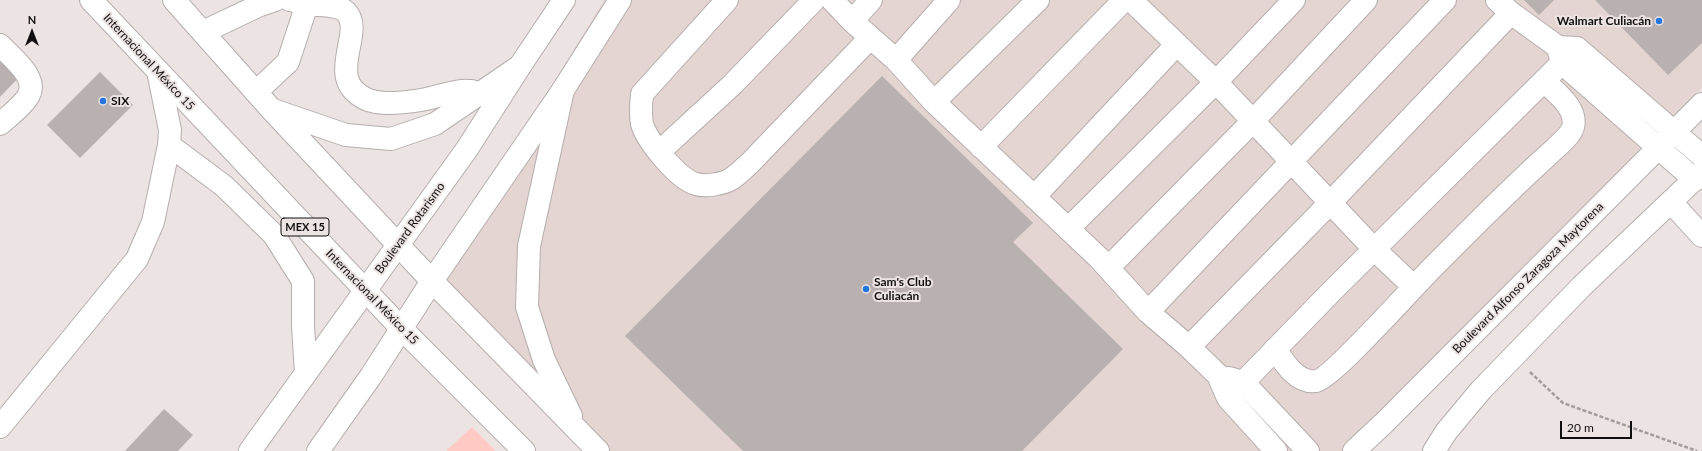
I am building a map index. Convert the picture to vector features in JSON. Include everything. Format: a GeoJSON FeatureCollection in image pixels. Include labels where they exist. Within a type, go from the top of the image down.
{"type":"FeatureCollection","features":[{"type":"Feature","properties":{"kind":"street","name":"Internacional México 15"},"geometry":{"type":"LineString","coordinates":[[91,0],[401,328],[524,451]]}},
{"type":"Feature","properties":{"kind":"street"},"geometry":{"type":"LineString","coordinates":[[174,0],[271,109],[432,281],[598,451]]}},
{"type":"Feature","properties":{"kind":"street"},"geometry":{"type":"LineString","coordinates":[[203,32],[260,5],[275,0]]}},
{"type":"Feature","properties":{"kind":"street","name":"Boulevard Rotarismo"},"geometry":{"type":"LineString","coordinates":[[250,451],[467,149],[564,0]]}},
{"type":"Feature","properties":{"kind":"street"},"geometry":{"type":"LineString","coordinates":[[318,451],[371,376],[432,281],[563,90],[620,0]]}},
{"type":"Feature","properties":{"kind":"street"},"geometry":{"type":"LineString","coordinates":[[727,0],[642,94],[640,109],[643,126],[659,152],[681,176],[696,185],[712,185],[731,179],[750,164],[870,38]]}},
{"type":"Feature","properties":{"kind":"street"},"geometry":{"type":"LineString","coordinates":[[659,152],[733,84],[814,0]]}},
{"type":"Feature","properties":{"kind":"street"},"geometry":{"type":"LineString","coordinates":[[832,0],[870,38],[896,60],[934,102],[1108,268],[1148,312],[1189,347],[1218,375],[1228,398],[1276,451]]}},
{"type":"Feature","properties":{"kind":"street"},"geometry":{"type":"LineString","coordinates":[[852,21],[871,0]]}},
{"type":"Feature","properties":{"kind":"street"},"geometry":{"type":"LineString","coordinates":[[896,60],[949,0]]}},
{"type":"Feature","properties":{"kind":"street"},"geometry":{"type":"LineString","coordinates":[[934,102],[1038,0]]}},
{"type":"Feature","properties":{"kind":"street"},"geometry":{"type":"LineString","coordinates":[[981,147],[1124,0]]}},
{"type":"Feature","properties":{"kind":"street"},"geometry":{"type":"LineString","coordinates":[[1131,0],[1216,82],[1375,250],[1413,286]]}},
{"type":"Feature","properties":{"kind":"street"},"geometry":{"type":"LineString","coordinates":[[1068,229],[1216,82],[1294,0]]}},
{"type":"Feature","properties":{"kind":"street"},"geometry":{"type":"LineString","coordinates":[[1108,268],[1253,121],[1366,0]]}},
{"type":"Feature","properties":{"kind":"street"},"geometry":{"type":"LineString","coordinates":[[1148,312],[1445,0]]}},
{"type":"Feature","properties":{"kind":"street"},"geometry":{"type":"LineString","coordinates":[[256,92],[288,62],[298,2],[337,8],[346,11],[350,18],[351,30],[347,60],[347,79],[353,91],[367,100],[391,103],[426,99],[461,90],[473,90],[479,95]]}},
{"type":"Feature","properties":{"kind":"street"},"geometry":{"type":"LineString","coordinates":[[1189,347],[1330,203],[1504,6],[1565,53],[1675,132],[1702,156]]}},
{"type":"Feature","properties":{"kind":"street"},"geometry":{"type":"LineString","coordinates":[[1034,197],[1177,44]]}},
{"type":"Feature","properties":{"kind":"street"},"geometry":{"type":"LineString","coordinates":[[0,45],[28,75],[31,82],[31,89],[27,98],[0,124]]}},
{"type":"Feature","properties":{"kind":"street"},"geometry":{"type":"LineString","coordinates":[[1228,398],[1275,349],[1544,81],[1565,53]]}},
{"type":"Feature","properties":{"kind":"street"},"geometry":{"type":"LineString","coordinates":[[1434,451],[1446,432],[1481,390],[1582,286],[1698,176],[1658,148],[1565,53]]}},
{"type":"Feature","properties":{"kind":"street"},"geometry":{"type":"LineString","coordinates":[[271,109],[346,135],[391,139],[435,124],[520,66]]}},
{"type":"Feature","properties":{"kind":"street"},"geometry":{"type":"LineString","coordinates":[[0,427],[137,259],[153,222],[169,145],[170,130],[158,71]]}},
{"type":"Feature","properties":{"kind":"street"},"geometry":{"type":"LineString","coordinates":[[1275,349],[1301,379],[1310,381],[1323,379],[1413,286],[1564,139],[1573,129],[1574,121],[1566,104],[1544,81]]}},
{"type":"Feature","properties":{"kind":"street"},"geometry":{"type":"LineString","coordinates":[[563,90],[529,246],[527,307],[544,360],[579,433]]}},
{"type":"Feature","properties":{"kind":"street","name":"Boulevard Alfonso Zaragoza Maytorena"},"geometry":{"type":"LineString","coordinates":[[1354,451],[1395,412],[1702,104]]}},
{"type":"Feature","properties":{"kind":"street"},"geometry":{"type":"LineString","coordinates":[[169,145],[224,186],[274,235],[303,281],[303,326],[306,373]]}},
{"type":"Feature","properties":{"kind":"street"},"geometry":{"type":"LineString","coordinates":[[1671,202],[1702,236]]}},
{"type":"Feature","properties":{"kind":"street"},"geometry":{"type":"LineString","coordinates":[[1218,375],[1243,382],[1308,451]]}},
{"type":"Feature","properties":{"kind":"path"},"geometry":{"type":"LineString","coordinates":[[1514,356],[1563,403],[1697,451]]}},
{"type":"Feature","properties":{"kind":"shaded area"},"geometry":{"type":"Polygon","coordinates":[[[604,0],[1702,0],[1702,88],[1343,451],[603,451],[432,281],[604,0]]]}},
{"type":"Feature","properties":{"kind":"shaded area"},"geometry":{"type":"Polygon","coordinates":[[[472,427],[496,451],[446,451],[472,427]]]}},
{"type":"Feature","properties":{"kind":"building","name":"Walmart Culiacán"},"geometry":{"type":"Polygon","coordinates":[[[1524,0],[1554,0],[1539,15],[1524,0]]]}},
{"type":"Feature","properties":{"kind":"building","name":"Walmart Culiacán"},"geometry":{"type":"Polygon","coordinates":[[[1595,0],[1702,0],[1702,43],[1668,75],[1595,0]]]}},
{"type":"Feature","properties":{"kind":"building"},"geometry":{"type":"Polygon","coordinates":[[[0,53],[21,75],[0,97],[0,53]]]}},
{"type":"Feature","properties":{"kind":"building"},"geometry":{"type":"Polygon","coordinates":[[[100,72],[133,105],[80,158],[47,125],[100,72]]]}},
{"type":"Feature","properties":{"kind":"building","name":"Sam's Club Culiacán"},"geometry":{"type":"Polygon","coordinates":[[[882,76],[1033,223],[1013,242],[1123,349],[1022,451],[743,451],[625,336],[882,76]]]}},
{"type":"Feature","properties":{"kind":"building"},"geometry":{"type":"Polygon","coordinates":[[[164,409],[193,435],[178,451],[125,451],[164,409]]]}},
{"type":"Feature","properties":{"kind":"place","name":"Walmart Culiacán"},"geometry":{"type":"Point","coordinates":[1659,21]}},
{"type":"Feature","properties":{"kind":"place","name":"SIX"},"geometry":{"type":"Point","coordinates":[103,101]}},
{"type":"Feature","properties":{"kind":"place","name":"Sam's Club Culiacán"},"geometry":{"type":"Point","coordinates":[866,289]}}]}
